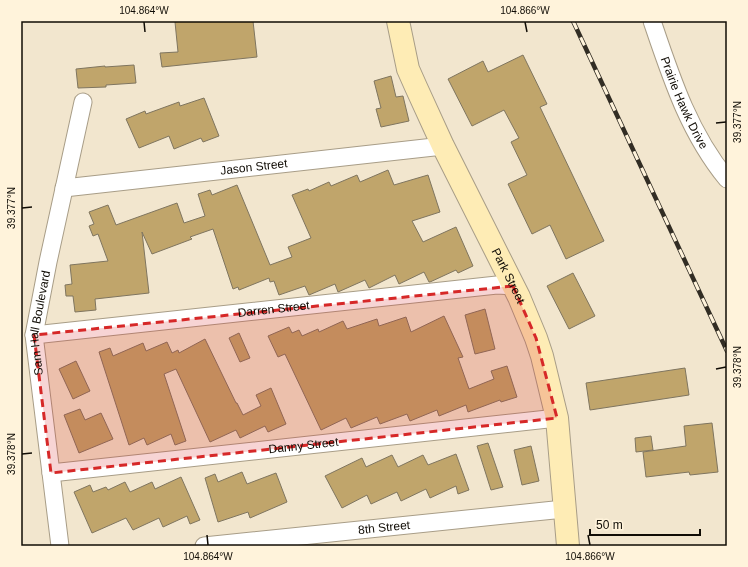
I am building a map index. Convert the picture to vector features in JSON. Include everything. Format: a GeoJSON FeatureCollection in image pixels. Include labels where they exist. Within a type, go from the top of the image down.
{"type":"FeatureCollection","features":[{"type":"Feature","properties":{"kind":"street","name":"Park Street"},"geometry":{"type":"LineString","coordinates":[[398,21],[408,69],[443,146],[526,313],[542,356],[557,418],[568,546]]}},
{"type":"Feature","properties":{"kind":"street","name":"Prairie Hawk Drive"},"geometry":{"type":"LineString","coordinates":[[652,21],[677,91],[693,127],[708,154],[727,179]]}},
{"type":"Feature","properties":{"kind":"street","name":"Sam Hall Boulevard"},"geometry":{"type":"LineString","coordinates":[[60,546],[34,335],[48,262],[83,102]]}},
{"type":"Feature","properties":{"kind":"street","name":"Jason Street"},"geometry":{"type":"LineString","coordinates":[[64,188],[443,146]]}},
{"type":"Feature","properties":{"kind":"street","name":"Darren Street"},"geometry":{"type":"LineString","coordinates":[[34,335],[497,285],[513,286]]}},
{"type":"Feature","properties":{"kind":"street","name":"Danny Street"},"geometry":{"type":"LineString","coordinates":[[51,473],[557,418]]}},
{"type":"Feature","properties":{"kind":"street","name":"8th Street"},"geometry":{"type":"LineString","coordinates":[[204,546],[564,509]]}},
{"type":"Feature","properties":{"kind":"highlighted area"},"geometry":{"type":"Polygon","coordinates":[[[513,286],[536,338],[557,418],[51,473],[34,335],[513,286]]]}},
{"type":"Feature","properties":{"kind":"building"},"geometry":{"type":"Polygon","coordinates":[[[253,21],[257,57],[162,67],[160,53],[178,52],[175,22],[253,21]]]}},
{"type":"Feature","properties":{"kind":"building"},"geometry":{"type":"Polygon","coordinates":[[[523,55],[547,104],[540,107],[604,241],[566,259],[550,225],[532,234],[508,184],[527,175],[511,142],[519,138],[504,110],[472,126],[448,79],[483,61],[488,72],[523,55]]]}},
{"type":"Feature","properties":{"kind":"building"},"geometry":{"type":"Polygon","coordinates":[[[134,65],[136,83],[106,85],[106,87],[78,88],[76,69],[134,65]]]}},
{"type":"Feature","properties":{"kind":"building"},"geometry":{"type":"Polygon","coordinates":[[[391,76],[396,97],[403,96],[409,121],[381,127],[376,109],[381,108],[374,81],[391,76]]]}},
{"type":"Feature","properties":{"kind":"building"},"geometry":{"type":"Polygon","coordinates":[[[204,98],[219,136],[203,142],[201,138],[174,149],[169,136],[139,148],[126,119],[145,111],[146,114],[179,102],[180,106],[204,98]]]}},
{"type":"Feature","properties":{"kind":"building"},"geometry":{"type":"Polygon","coordinates":[[[388,170],[394,185],[428,175],[440,212],[412,221],[423,242],[456,227],[473,266],[458,273],[456,270],[430,282],[424,272],[399,284],[395,275],[369,288],[365,280],[338,292],[335,284],[309,295],[305,286],[279,295],[274,281],[270,282],[269,278],[239,290],[238,287],[233,289],[213,229],[190,237],[192,239],[152,254],[142,232],[149,293],[95,299],[96,310],[75,312],[73,296],[66,296],[65,285],[72,284],[70,265],[108,261],[98,234],[93,236],[89,226],[94,224],[89,212],[108,205],[116,225],[177,203],[184,223],[205,216],[198,194],[210,190],[212,195],[237,185],[270,265],[292,257],[288,247],[311,238],[292,195],[308,189],[309,191],[329,182],[331,186],[357,175],[360,182],[388,170]]]}},
{"type":"Feature","properties":{"kind":"building"},"geometry":{"type":"Polygon","coordinates":[[[573,273],[595,316],[569,329],[547,286],[573,273]]]}},
{"type":"Feature","properties":{"kind":"building"},"geometry":{"type":"Polygon","coordinates":[[[485,309],[495,349],[475,354],[465,315],[485,309]]]}},
{"type":"Feature","properties":{"kind":"building"},"geometry":{"type":"Polygon","coordinates":[[[444,316],[463,357],[458,358],[469,389],[494,379],[491,371],[507,366],[517,397],[501,402],[500,400],[468,412],[466,405],[439,416],[437,410],[410,421],[407,414],[380,424],[377,417],[351,428],[346,418],[321,430],[285,354],[278,357],[268,336],[289,327],[292,333],[299,330],[302,336],[318,329],[319,332],[343,321],[347,329],[377,319],[379,326],[406,317],[411,332],[444,316]]]}},
{"type":"Feature","properties":{"kind":"building"},"geometry":{"type":"Polygon","coordinates":[[[239,333],[250,358],[240,362],[229,338],[239,333]]]}},
{"type":"Feature","properties":{"kind":"building"},"geometry":{"type":"Polygon","coordinates":[[[205,339],[243,415],[261,406],[256,395],[271,388],[286,424],[268,432],[265,426],[240,438],[236,430],[210,442],[176,369],[164,374],[186,441],[175,445],[171,434],[147,445],[144,438],[129,445],[99,352],[110,348],[113,356],[143,343],[146,351],[167,342],[172,353],[178,350],[179,353],[205,339]]]}},
{"type":"Feature","properties":{"kind":"building"},"geometry":{"type":"Polygon","coordinates":[[[76,361],[90,391],[73,399],[59,369],[76,361]]]}},
{"type":"Feature","properties":{"kind":"building"},"geometry":{"type":"Polygon","coordinates":[[[685,368],[689,395],[590,410],[586,383],[685,368]]]}},
{"type":"Feature","properties":{"kind":"building"},"geometry":{"type":"Polygon","coordinates":[[[80,409],[85,420],[101,413],[113,439],[79,453],[64,415],[80,409]]]}},
{"type":"Feature","properties":{"kind":"building"},"geometry":{"type":"Polygon","coordinates":[[[712,423],[718,472],[690,475],[689,472],[646,477],[643,452],[686,446],[684,426],[712,423]]]}},
{"type":"Feature","properties":{"kind":"building"},"geometry":{"type":"Polygon","coordinates":[[[651,436],[653,450],[636,452],[635,438],[651,436]]]}},
{"type":"Feature","properties":{"kind":"building"},"geometry":{"type":"Polygon","coordinates":[[[488,443],[503,487],[491,490],[477,446],[488,443]]]}},
{"type":"Feature","properties":{"kind":"building"},"geometry":{"type":"Polygon","coordinates":[[[531,446],[539,481],[522,485],[514,450],[531,446]]]}},
{"type":"Feature","properties":{"kind":"building"},"geometry":{"type":"Polygon","coordinates":[[[456,454],[469,490],[458,494],[456,486],[430,498],[426,489],[401,501],[397,492],[371,504],[367,495],[342,508],[325,476],[362,458],[366,467],[392,455],[398,467],[423,455],[428,465],[456,454]]]}},
{"type":"Feature","properties":{"kind":"building"},"geometry":{"type":"Polygon","coordinates":[[[242,472],[247,484],[276,473],[287,502],[250,518],[248,512],[218,522],[205,478],[215,474],[218,482],[242,472]]]}},
{"type":"Feature","properties":{"kind":"building"},"geometry":{"type":"Polygon","coordinates":[[[181,477],[200,520],[190,524],[187,516],[163,527],[159,518],[133,530],[126,518],[92,533],[74,492],[90,485],[93,492],[106,487],[108,490],[125,482],[130,492],[152,482],[155,489],[181,477]]]}},
{"type":"Feature","properties":{"kind":"railway"},"geometry":{"type":"LineString","coordinates":[[573,21],[727,351]]}}]}
